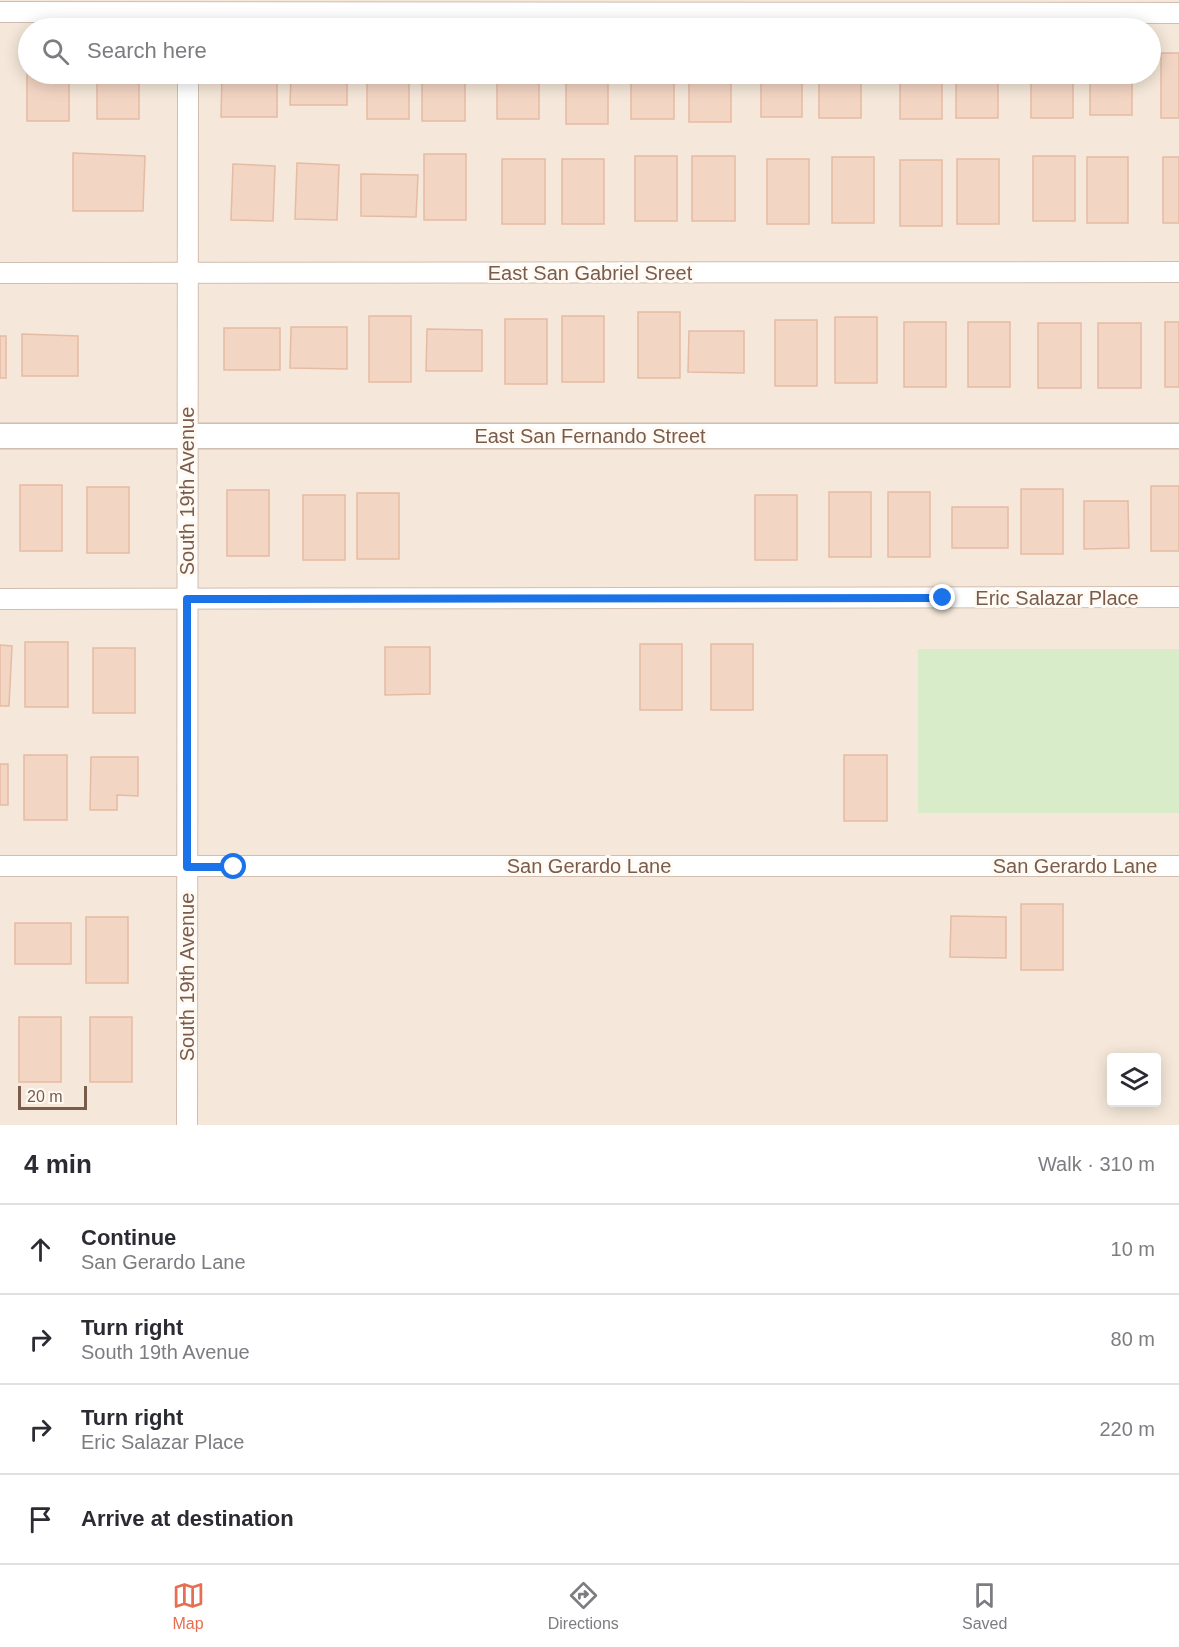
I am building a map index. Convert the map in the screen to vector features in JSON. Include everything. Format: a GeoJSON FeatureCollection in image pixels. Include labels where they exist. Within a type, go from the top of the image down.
{"type":"FeatureCollection","features":[{"type":"Feature","properties":{"kind":"street"},"geometry":{"type":"LineString","coordinates":[[0,12],[188,14],[1179,13]]}},
{"type":"Feature","properties":{"kind":"street","name":"South 19th Avenue"},"geometry":{"type":"LineString","coordinates":[[186,1125],[188,84]]}},
{"type":"Feature","properties":{"kind":"street","name":"East San Gabriel Sreet"},"geometry":{"type":"LineString","coordinates":[[0,273],[1179,272]]}},
{"type":"Feature","properties":{"kind":"street","name":"East San Fernando Street"},"geometry":{"type":"LineString","coordinates":[[0,436],[1179,436]]}},
{"type":"Feature","properties":{"kind":"street","name":"Eric Salazar Place"},"geometry":{"type":"LineString","coordinates":[[0,599],[1179,597]]}},
{"type":"Feature","properties":{"kind":"street","name":"San Gerardo Lane"},"geometry":{"type":"LineString","coordinates":[[0,866],[1179,866]]}},
{"type":"Feature","properties":{"kind":"shaded area"},"geometry":{"type":"Polygon","coordinates":[[[0,0],[1179,0],[1179,1125],[0,1125],[0,0]]]}},
{"type":"Feature","properties":{"kind":"green space"},"geometry":{"type":"Polygon","coordinates":[[[918,649],[1179,649],[1179,813],[918,813],[918,649]]]}},
{"type":"Feature","properties":{"kind":"building"},"geometry":{"type":"Polygon","coordinates":[[[1161,53],[1179,53],[1179,118],[1161,118],[1161,53]]]}},
{"type":"Feature","properties":{"kind":"building"},"geometry":{"type":"Polygon","coordinates":[[[27,84],[69,84],[69,121],[27,121],[27,84]]]}},
{"type":"Feature","properties":{"kind":"building"},"geometry":{"type":"Polygon","coordinates":[[[97,84],[139,84],[139,119],[97,119],[97,84]]]}},
{"type":"Feature","properties":{"kind":"building"},"geometry":{"type":"Polygon","coordinates":[[[222,84],[277,84],[277,117],[221,117],[222,84]]]}},
{"type":"Feature","properties":{"kind":"building"},"geometry":{"type":"Polygon","coordinates":[[[291,84],[347,84],[347,105],[290,105],[291,84]]]}},
{"type":"Feature","properties":{"kind":"building"},"geometry":{"type":"Polygon","coordinates":[[[367,84],[409,84],[409,119],[367,119],[367,84]]]}},
{"type":"Feature","properties":{"kind":"building"},"geometry":{"type":"Polygon","coordinates":[[[422,84],[465,84],[465,121],[422,121],[422,84]]]}},
{"type":"Feature","properties":{"kind":"building"},"geometry":{"type":"Polygon","coordinates":[[[497,84],[539,84],[539,119],[497,119],[497,84]]]}},
{"type":"Feature","properties":{"kind":"building"},"geometry":{"type":"Polygon","coordinates":[[[566,84],[608,84],[608,124],[566,124],[566,84]]]}},
{"type":"Feature","properties":{"kind":"building"},"geometry":{"type":"Polygon","coordinates":[[[631,84],[674,84],[674,119],[631,119],[631,84]]]}},
{"type":"Feature","properties":{"kind":"building"},"geometry":{"type":"Polygon","coordinates":[[[689,84],[731,84],[731,122],[689,122],[689,84]]]}},
{"type":"Feature","properties":{"kind":"building"},"geometry":{"type":"Polygon","coordinates":[[[761,84],[802,84],[802,117],[761,117],[761,84]]]}},
{"type":"Feature","properties":{"kind":"building"},"geometry":{"type":"Polygon","coordinates":[[[819,84],[861,84],[861,118],[819,118],[819,84]]]}},
{"type":"Feature","properties":{"kind":"building"},"geometry":{"type":"Polygon","coordinates":[[[900,84],[942,84],[942,119],[900,119],[900,84]]]}},
{"type":"Feature","properties":{"kind":"building"},"geometry":{"type":"Polygon","coordinates":[[[956,84],[998,84],[998,118],[956,118],[956,84]]]}},
{"type":"Feature","properties":{"kind":"building"},"geometry":{"type":"Polygon","coordinates":[[[1031,84],[1073,84],[1073,118],[1031,118],[1031,84]]]}},
{"type":"Feature","properties":{"kind":"building"},"geometry":{"type":"Polygon","coordinates":[[[1090,84],[1132,84],[1132,115],[1090,115],[1090,84]]]}},
{"type":"Feature","properties":{"kind":"building"},"geometry":{"type":"Polygon","coordinates":[[[73,153],[145,156],[143,211],[73,211],[73,153]]]}},
{"type":"Feature","properties":{"kind":"building"},"geometry":{"type":"Polygon","coordinates":[[[424,154],[466,154],[466,220],[424,220],[424,154]]]}},
{"type":"Feature","properties":{"kind":"building"},"geometry":{"type":"Polygon","coordinates":[[[635,156],[677,156],[677,221],[635,221],[635,156]]]}},
{"type":"Feature","properties":{"kind":"building"},"geometry":{"type":"Polygon","coordinates":[[[692,156],[735,156],[735,221],[692,221],[692,156]]]}},
{"type":"Feature","properties":{"kind":"building"},"geometry":{"type":"Polygon","coordinates":[[[1033,156],[1075,156],[1075,221],[1033,221],[1033,156]]]}},
{"type":"Feature","properties":{"kind":"building"},"geometry":{"type":"Polygon","coordinates":[[[832,157],[874,157],[874,223],[832,223],[832,157]]]}},
{"type":"Feature","properties":{"kind":"building"},"geometry":{"type":"Polygon","coordinates":[[[1087,157],[1128,157],[1128,223],[1087,223],[1087,157]]]}},
{"type":"Feature","properties":{"kind":"building"},"geometry":{"type":"Polygon","coordinates":[[[1163,157],[1179,157],[1179,223],[1163,223],[1163,157]]]}},
{"type":"Feature","properties":{"kind":"building"},"geometry":{"type":"Polygon","coordinates":[[[502,159],[545,159],[545,224],[502,224],[502,159]]]}},
{"type":"Feature","properties":{"kind":"building"},"geometry":{"type":"Polygon","coordinates":[[[562,159],[604,159],[604,224],[562,224],[562,159]]]}},
{"type":"Feature","properties":{"kind":"building"},"geometry":{"type":"Polygon","coordinates":[[[767,159],[809,159],[809,224],[767,224],[767,159]]]}},
{"type":"Feature","properties":{"kind":"building"},"geometry":{"type":"Polygon","coordinates":[[[957,159],[999,159],[999,224],[957,224],[957,159]]]}},
{"type":"Feature","properties":{"kind":"building"},"geometry":{"type":"Polygon","coordinates":[[[900,160],[942,160],[942,226],[900,226],[900,160]]]}},
{"type":"Feature","properties":{"kind":"building"},"geometry":{"type":"Polygon","coordinates":[[[297,163],[339,165],[337,220],[295,219],[297,163]]]}},
{"type":"Feature","properties":{"kind":"building"},"geometry":{"type":"Polygon","coordinates":[[[233,164],[275,166],[273,221],[231,220],[233,164]]]}},
{"type":"Feature","properties":{"kind":"building"},"geometry":{"type":"Polygon","coordinates":[[[361,174],[418,175],[416,217],[361,216],[361,174]]]}},
{"type":"Feature","properties":{"kind":"building"},"geometry":{"type":"Polygon","coordinates":[[[638,312],[680,312],[680,378],[638,378],[638,312]]]}},
{"type":"Feature","properties":{"kind":"building"},"geometry":{"type":"Polygon","coordinates":[[[369,316],[411,316],[411,382],[369,382],[369,316]]]}},
{"type":"Feature","properties":{"kind":"building"},"geometry":{"type":"Polygon","coordinates":[[[562,316],[604,316],[604,382],[562,382],[562,316]]]}},
{"type":"Feature","properties":{"kind":"building"},"geometry":{"type":"Polygon","coordinates":[[[835,317],[877,317],[877,383],[835,383],[835,317]]]}},
{"type":"Feature","properties":{"kind":"building"},"geometry":{"type":"Polygon","coordinates":[[[505,319],[547,319],[547,384],[505,384],[505,319]]]}},
{"type":"Feature","properties":{"kind":"building"},"geometry":{"type":"Polygon","coordinates":[[[775,320],[817,320],[817,386],[775,386],[775,320]]]}},
{"type":"Feature","properties":{"kind":"building"},"geometry":{"type":"Polygon","coordinates":[[[904,322],[946,322],[946,387],[904,387],[904,322]]]}},
{"type":"Feature","properties":{"kind":"building"},"geometry":{"type":"Polygon","coordinates":[[[968,322],[1010,322],[1010,387],[968,387],[968,322]]]}},
{"type":"Feature","properties":{"kind":"building"},"geometry":{"type":"Polygon","coordinates":[[[1165,322],[1179,322],[1179,387],[1165,387],[1165,322]]]}},
{"type":"Feature","properties":{"kind":"building"},"geometry":{"type":"Polygon","coordinates":[[[1038,323],[1081,323],[1081,388],[1038,388],[1038,323]]]}},
{"type":"Feature","properties":{"kind":"building"},"geometry":{"type":"Polygon","coordinates":[[[1098,323],[1141,323],[1141,388],[1098,388],[1098,323]]]}},
{"type":"Feature","properties":{"kind":"building"},"geometry":{"type":"Polygon","coordinates":[[[291,327],[347,327],[347,369],[290,368],[291,327]]]}},
{"type":"Feature","properties":{"kind":"building"},"geometry":{"type":"Polygon","coordinates":[[[224,328],[280,328],[280,370],[224,370],[224,328]]]}},
{"type":"Feature","properties":{"kind":"building"},"geometry":{"type":"Polygon","coordinates":[[[427,329],[482,330],[482,371],[426,371],[427,329]]]}},
{"type":"Feature","properties":{"kind":"building"},"geometry":{"type":"Polygon","coordinates":[[[689,331],[744,331],[744,373],[688,372],[689,331]]]}},
{"type":"Feature","properties":{"kind":"building"},"geometry":{"type":"Polygon","coordinates":[[[22,334],[78,336],[78,376],[22,376],[22,334]]]}},
{"type":"Feature","properties":{"kind":"building"},"geometry":{"type":"Polygon","coordinates":[[[0,336],[6,336],[6,378],[0,378],[0,336]]]}},
{"type":"Feature","properties":{"kind":"building"},"geometry":{"type":"Polygon","coordinates":[[[20,485],[62,485],[62,551],[20,551],[20,485]]]}},
{"type":"Feature","properties":{"kind":"building"},"geometry":{"type":"Polygon","coordinates":[[[1151,486],[1179,486],[1179,551],[1151,551],[1151,486]]]}},
{"type":"Feature","properties":{"kind":"building"},"geometry":{"type":"Polygon","coordinates":[[[87,487],[129,487],[129,553],[87,553],[87,487]]]}},
{"type":"Feature","properties":{"kind":"building"},"geometry":{"type":"Polygon","coordinates":[[[1021,489],[1063,489],[1063,554],[1021,554],[1021,489]]]}},
{"type":"Feature","properties":{"kind":"building"},"geometry":{"type":"Polygon","coordinates":[[[227,490],[269,490],[269,556],[227,556],[227,490]]]}},
{"type":"Feature","properties":{"kind":"building"},"geometry":{"type":"Polygon","coordinates":[[[829,492],[871,492],[871,557],[829,557],[829,492]]]}},
{"type":"Feature","properties":{"kind":"building"},"geometry":{"type":"Polygon","coordinates":[[[888,492],[930,492],[930,557],[888,557],[888,492]]]}},
{"type":"Feature","properties":{"kind":"building"},"geometry":{"type":"Polygon","coordinates":[[[357,493],[399,493],[399,559],[357,559],[357,493]]]}},
{"type":"Feature","properties":{"kind":"building"},"geometry":{"type":"Polygon","coordinates":[[[303,495],[345,495],[345,560],[303,560],[303,495]]]}},
{"type":"Feature","properties":{"kind":"building"},"geometry":{"type":"Polygon","coordinates":[[[755,495],[797,495],[797,560],[755,560],[755,495]]]}},
{"type":"Feature","properties":{"kind":"building"},"geometry":{"type":"Polygon","coordinates":[[[1084,501],[1128,501],[1129,548],[1084,549],[1084,501]]]}},
{"type":"Feature","properties":{"kind":"building"},"geometry":{"type":"Polygon","coordinates":[[[952,507],[1008,507],[1008,548],[952,548],[952,507]]]}},
{"type":"Feature","properties":{"kind":"building"},"geometry":{"type":"Polygon","coordinates":[[[25,642],[68,642],[68,707],[25,707],[25,642]]]}},
{"type":"Feature","properties":{"kind":"building"},"geometry":{"type":"Polygon","coordinates":[[[640,644],[682,644],[682,710],[640,710],[640,644]]]}},
{"type":"Feature","properties":{"kind":"building"},"geometry":{"type":"Polygon","coordinates":[[[711,644],[753,644],[753,710],[711,710],[711,644]]]}},
{"type":"Feature","properties":{"kind":"building"},"geometry":{"type":"Polygon","coordinates":[[[0,645],[12,646],[9,706],[0,706],[0,645]]]}},
{"type":"Feature","properties":{"kind":"building"},"geometry":{"type":"Polygon","coordinates":[[[385,647],[430,647],[430,694],[385,695],[385,647]]]}},
{"type":"Feature","properties":{"kind":"building"},"geometry":{"type":"Polygon","coordinates":[[[93,648],[135,648],[135,713],[93,713],[93,648]]]}},
{"type":"Feature","properties":{"kind":"building"},"geometry":{"type":"Polygon","coordinates":[[[24,755],[67,755],[67,820],[24,820],[24,755]]]}},
{"type":"Feature","properties":{"kind":"building"},"geometry":{"type":"Polygon","coordinates":[[[844,755],[887,755],[887,821],[844,821],[844,755]]]}},
{"type":"Feature","properties":{"kind":"building"},"geometry":{"type":"Polygon","coordinates":[[[91,757],[138,757],[138,796],[117,795],[117,810],[90,810],[91,757]]]}},
{"type":"Feature","properties":{"kind":"building"},"geometry":{"type":"Polygon","coordinates":[[[0,764],[8,764],[8,805],[0,805],[0,764]]]}},
{"type":"Feature","properties":{"kind":"building"},"geometry":{"type":"Polygon","coordinates":[[[1021,904],[1063,904],[1063,970],[1021,970],[1021,904]]]}},
{"type":"Feature","properties":{"kind":"building"},"geometry":{"type":"Polygon","coordinates":[[[951,916],[1006,917],[1006,958],[950,957],[951,916]]]}},
{"type":"Feature","properties":{"kind":"building"},"geometry":{"type":"Polygon","coordinates":[[[86,917],[128,917],[128,983],[86,983],[86,917]]]}},
{"type":"Feature","properties":{"kind":"building"},"geometry":{"type":"Polygon","coordinates":[[[15,923],[71,923],[71,964],[15,964],[15,923]]]}},
{"type":"Feature","properties":{"kind":"building"},"geometry":{"type":"Polygon","coordinates":[[[19,1017],[61,1017],[61,1082],[19,1082],[19,1017]]]}},
{"type":"Feature","properties":{"kind":"building"},"geometry":{"type":"Polygon","coordinates":[[[90,1017],[132,1017],[132,1082],[90,1082],[90,1017]]]}},
{"type":"Feature","properties":{"kind":"route"},"geometry":{"type":"LineString","coordinates":[[234,867],[187,867],[187,599],[943,598]]}}]}
